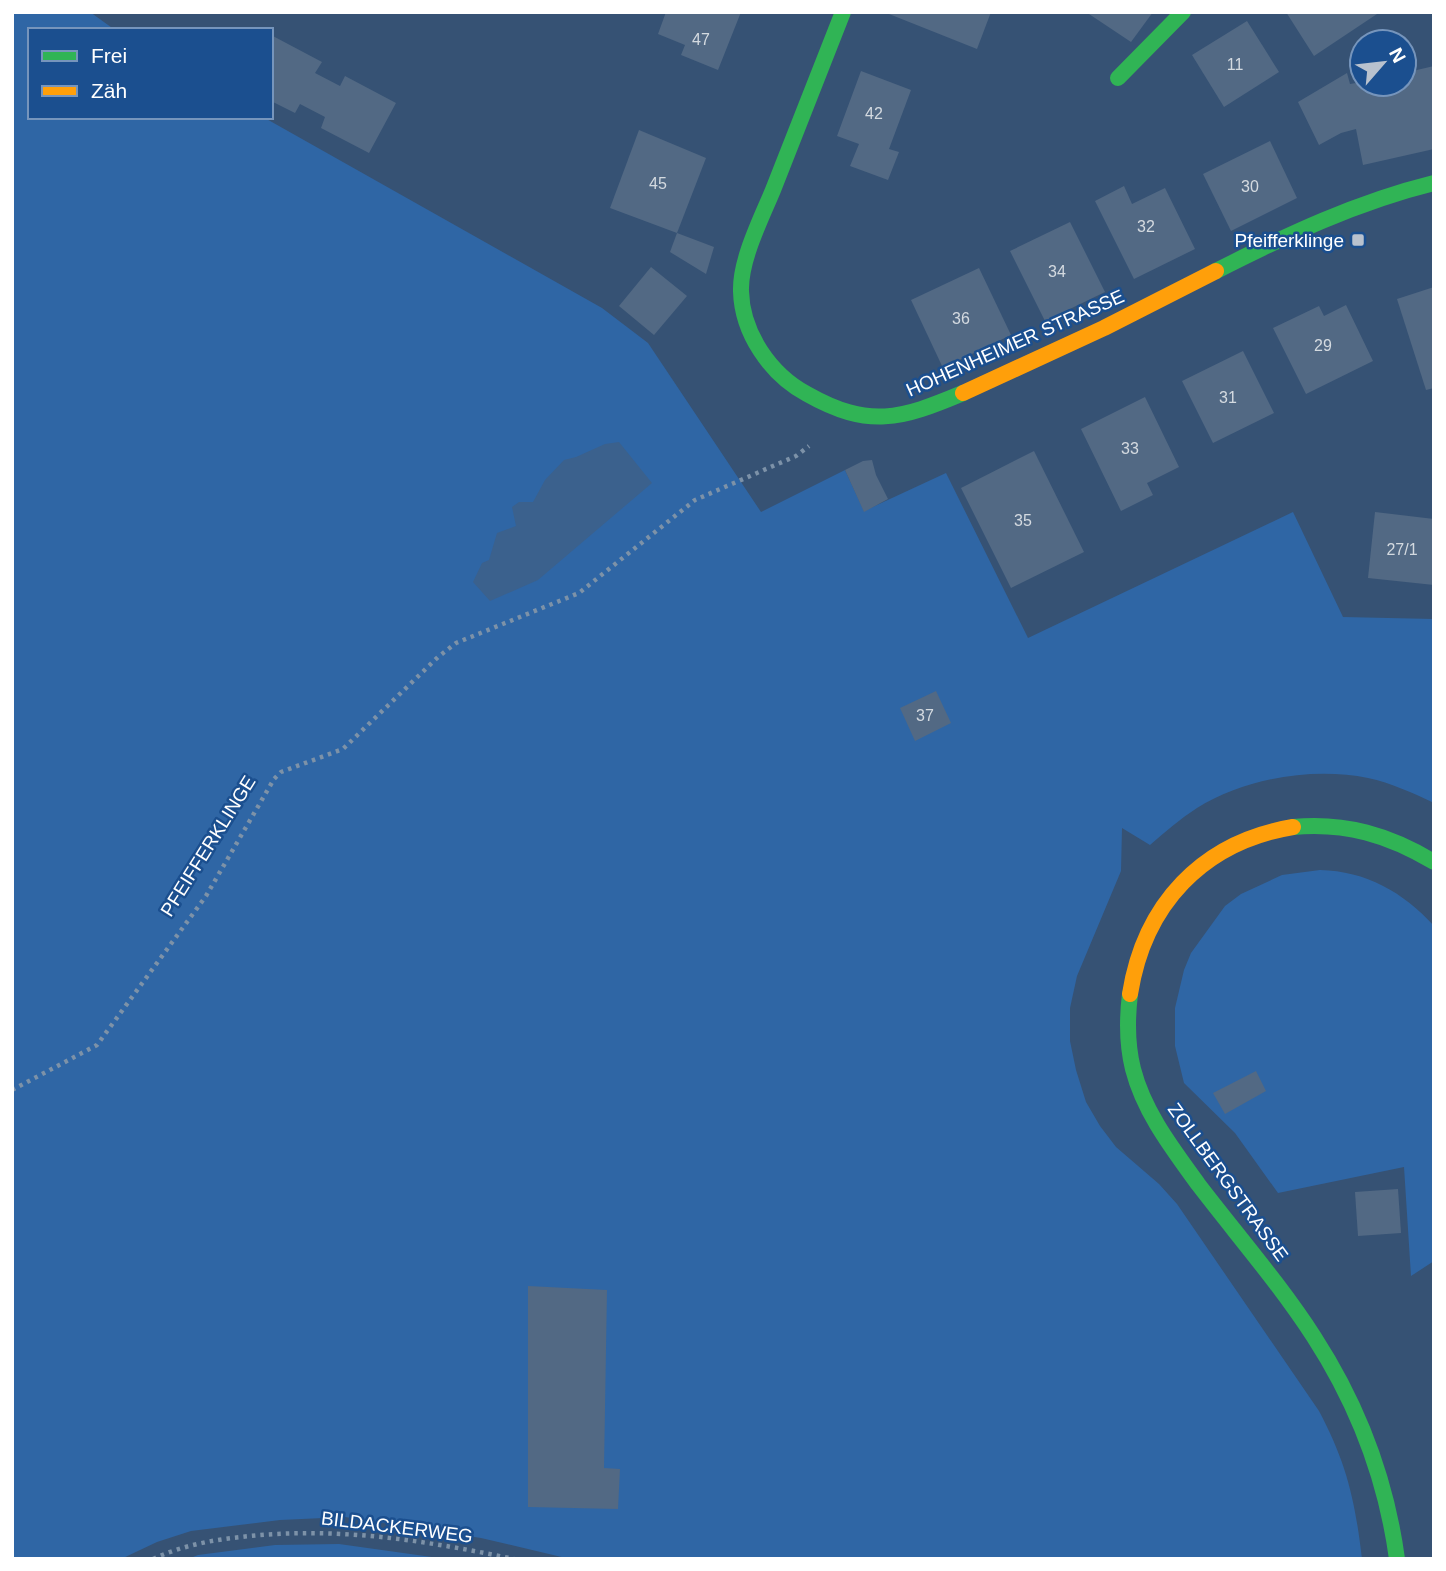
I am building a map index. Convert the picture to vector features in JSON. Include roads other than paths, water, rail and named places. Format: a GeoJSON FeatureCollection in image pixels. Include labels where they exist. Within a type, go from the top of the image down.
{"type":"FeatureCollection","features":[{"type":"Feature","properties":{"kind":"street","name":"HOHENHEIMER STRASSE"},"geometry":{"type":"LineString","coordinates":[[843,12],[753,240],[744,269],[741,292],[744,315],[753,339],[766,359],[783,377],[818,401],[852,413],[885,417],[922,410],[1083,339],[1324,219],[1370,200],[1434,183]]}},
{"type":"Feature","properties":{"kind":"street"},"geometry":{"type":"LineString","coordinates":[[1118,78],[1183,12]]}},
{"type":"Feature","properties":{"kind":"street","name":"ZOLLBERGSTRASSE"},"geometry":{"type":"LineString","coordinates":[[1396,1559],[1385,1489],[1364,1427],[1350,1398],[1325,1353],[1293,1307],[1182,1162],[1160,1129],[1144,1097],[1134,1068],[1129,1043],[1128,1015],[1138,959],[1150,925],[1179,886],[1196,869],[1236,843],[1282,828],[1328,824],[1371,831],[1394,839],[1434,862]]}},
{"type":"Feature","properties":{"kind":"place","name":"Pfeifferklinge"},"geometry":{"type":"Point","coordinates":[1358,240]}}]}
